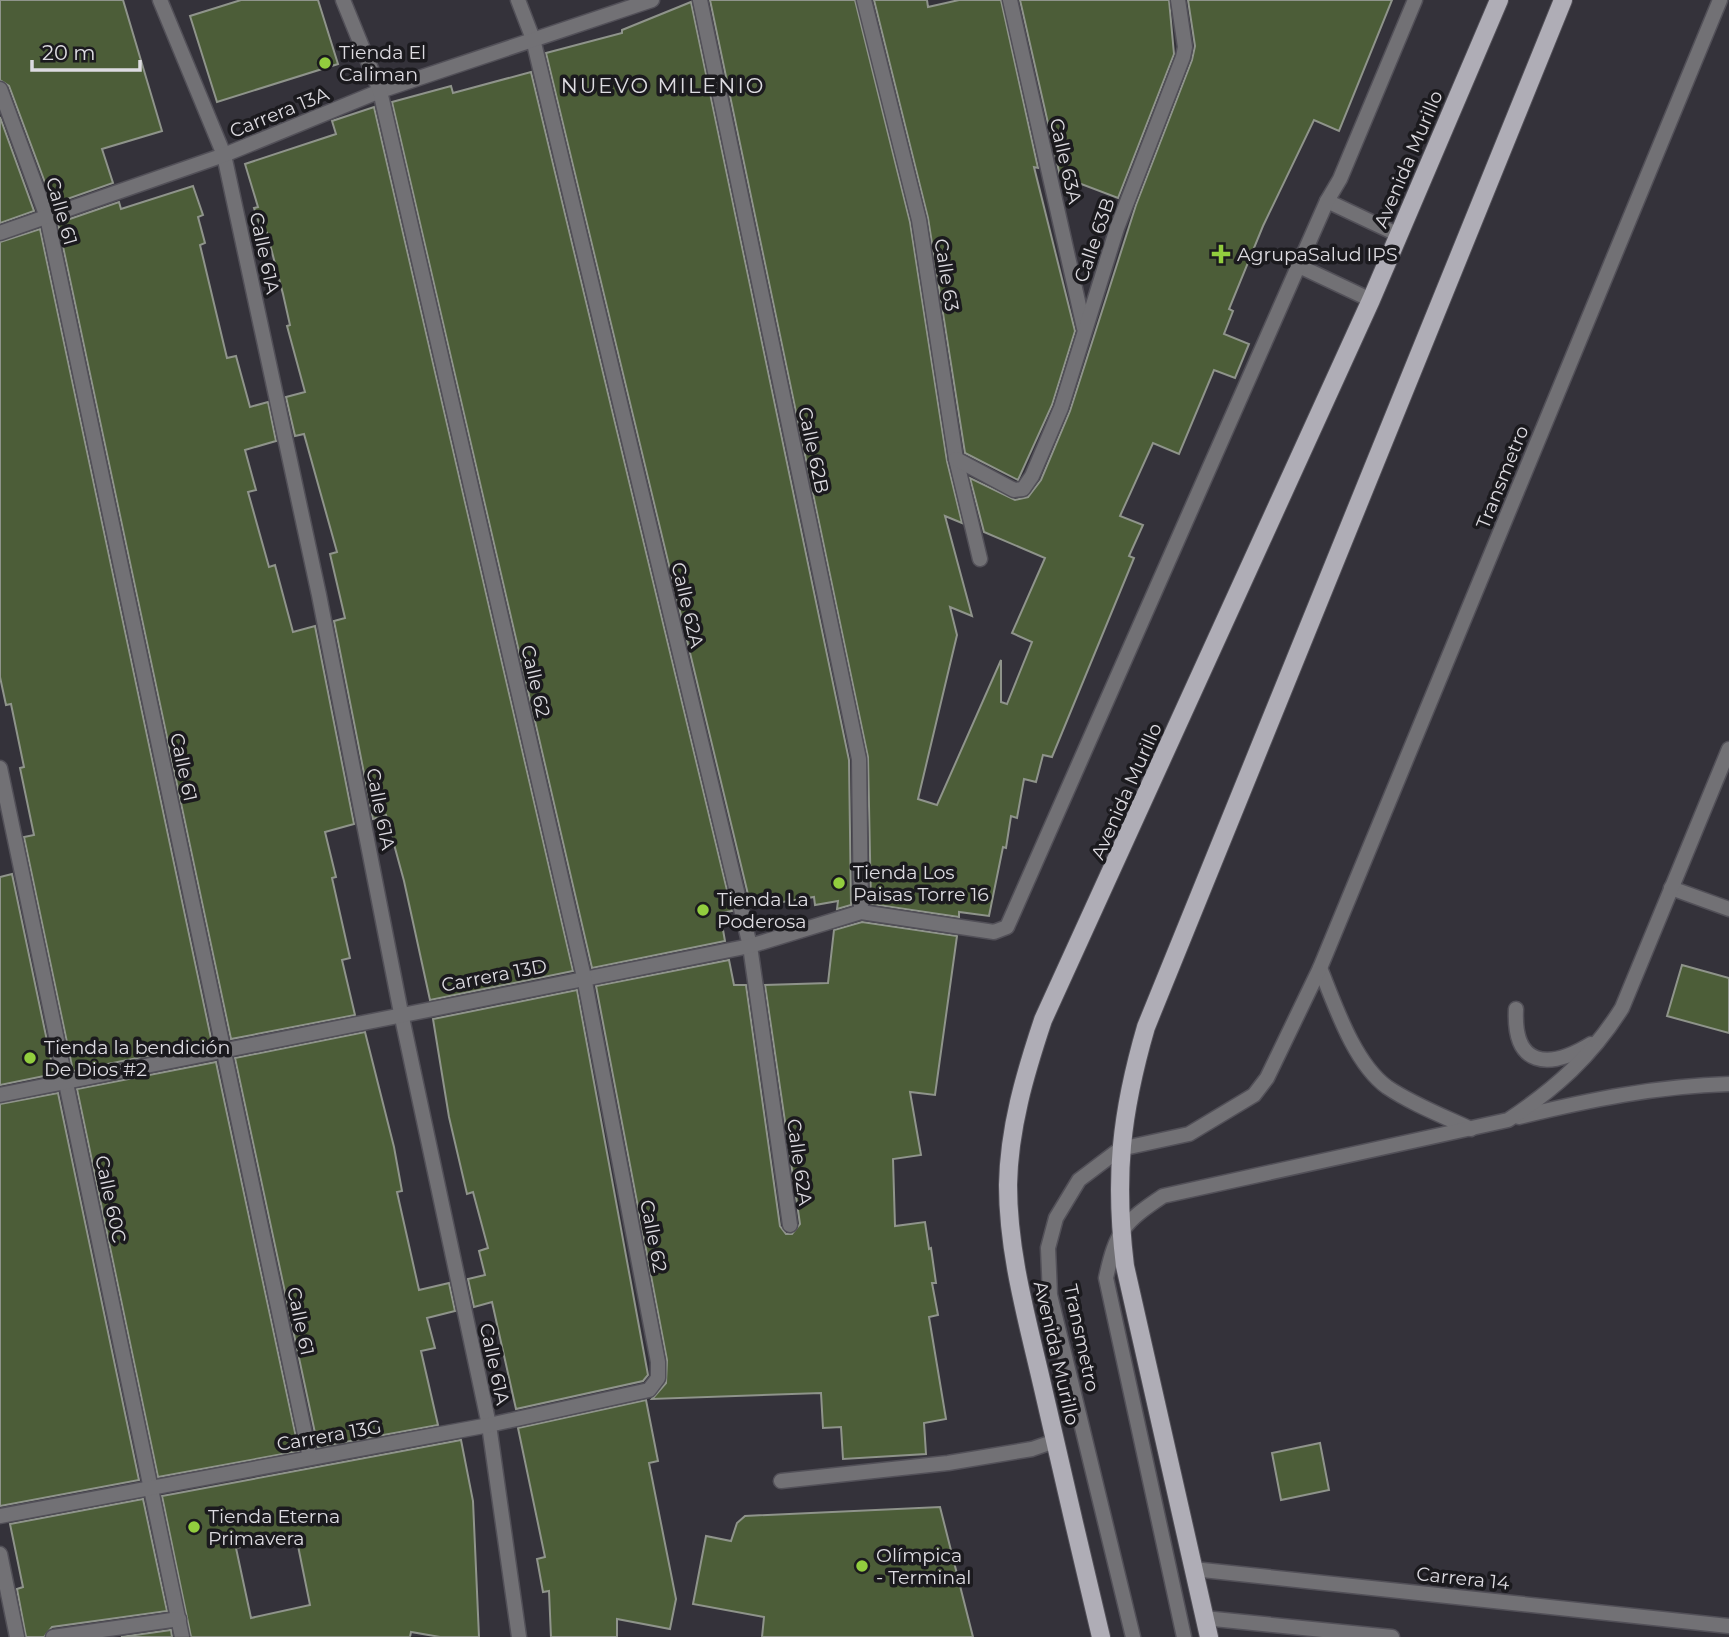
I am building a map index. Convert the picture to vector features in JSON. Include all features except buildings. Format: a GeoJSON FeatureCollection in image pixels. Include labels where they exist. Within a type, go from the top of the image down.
{"type":"FeatureCollection","features":[{"type":"Feature","properties":{"kind":"main road","name":"Avenida Murillo"},"geometry":{"type":"LineString","coordinates":[[1101,1637],[1011,1236],[1008,1185],[1012,1138],[1023,1080],[1043,1020],[1371,300],[1499,0]]}},
{"type":"Feature","properties":{"kind":"main road"},"geometry":{"type":"LineString","coordinates":[[1209,1637],[1125,1266],[1121,1230],[1120,1149],[1128,1090],[1146,1027],[1563,0]]}},
{"type":"Feature","properties":{"kind":"street","name":"Calle 61A"},"geometry":{"type":"LineString","coordinates":[[160,0],[224,155],[319,595],[401,1013],[489,1425],[519,1637]]}},
{"type":"Feature","properties":{"kind":"street","name":"Calle 62"},"geometry":{"type":"LineString","coordinates":[[343,0],[380,92],[584,977],[656,1349],[659,1378]]}},
{"type":"Feature","properties":{"kind":"street","name":"Calle 62A"},"geometry":{"type":"LineString","coordinates":[[518,0],[533,39],[750,946],[790,1225]]}},
{"type":"Feature","properties":{"kind":"street","name":"Carrera 13A"},"geometry":{"type":"LineString","coordinates":[[0,233],[224,155],[380,92],[652,0]]}},
{"type":"Feature","properties":{"kind":"street","name":"Calle 62B"},"geometry":{"type":"LineString","coordinates":[[700,0],[859,759],[861,912]]}},
{"type":"Feature","properties":{"kind":"street","name":"Calle 63"},"geometry":{"type":"LineString","coordinates":[[864,0],[919,220],[956,459],[980,559]]}},
{"type":"Feature","properties":{"kind":"street","name":"Calle 63A"},"geometry":{"type":"LineString","coordinates":[[1010,0],[1084,329]]}},
{"type":"Feature","properties":{"kind":"street","name":"Calle 63B"},"geometry":{"type":"LineString","coordinates":[[956,459],[1014,490],[1023,489],[1032,476],[1060,408],[1117,228],[1183,57],[1185,47],[1178,0]]}},
{"type":"Feature","properties":{"kind":"street"},"geometry":{"type":"LineString","coordinates":[[1371,300],[1299,267],[1327,201],[1340,179],[1415,0]]}},
{"type":"Feature","properties":{"kind":"street","name":"Transmetro"},"geometry":{"type":"LineString","coordinates":[[1133,1637],[1050,1295],[1048,1248],[1056,1218],[1079,1180],[1120,1149],[1189,1134],[1254,1095],[1267,1078],[1321,968],[1720,0]]}},
{"type":"Feature","properties":{"kind":"street","name":"Calle 61"},"geometry":{"type":"LineString","coordinates":[[0,89],[47,217],[310,1458]]}},
{"type":"Feature","properties":{"kind":"street"},"geometry":{"type":"LineString","coordinates":[[1327,201],[1399,235]]}},
{"type":"Feature","properties":{"kind":"street","name":"Carrera 13D"},"geometry":{"type":"LineString","coordinates":[[0,1095],[67,1084],[401,1013],[750,946],[861,912],[994,932],[1007,927],[1052,820],[1299,267]]}},
{"type":"Feature","properties":{"kind":"street"},"geometry":{"type":"LineString","coordinates":[[1508,1119],[1563,1081],[1604,1036],[1622,1008],[1729,749]]}},
{"type":"Feature","properties":{"kind":"street","name":"Calle 60C"},"geometry":{"type":"LineString","coordinates":[[0,768],[182,1637]]}},
{"type":"Feature","properties":{"kind":"street"},"geometry":{"type":"LineString","coordinates":[[1671,888],[1729,909]]}},
{"type":"Feature","properties":{"kind":"street"},"geometry":{"type":"LineString","coordinates":[[1321,968],[1353,1042],[1376,1077],[1403,1097],[1471,1129]]}},
{"type":"Feature","properties":{"kind":"street"},"geometry":{"type":"LineString","coordinates":[[1516,1009],[1515,1035],[1529,1055],[1548,1061],[1570,1057],[1604,1036]]}},
{"type":"Feature","properties":{"kind":"street"},"geometry":{"type":"LineString","coordinates":[[1121,1230],[1139,1212],[1163,1196],[1471,1129],[1594,1099],[1675,1086],[1729,1084]]}},
{"type":"Feature","properties":{"kind":"street","name":"Transmetro"},"geometry":{"type":"LineString","coordinates":[[1121,1230],[1106,1278],[1184,1637]]}},
{"type":"Feature","properties":{"kind":"street","name":"Carrera 13G"},"geometry":{"type":"LineString","coordinates":[[0,1516],[489,1425],[649,1390],[659,1378]]}},
{"type":"Feature","properties":{"kind":"street"},"geometry":{"type":"LineString","coordinates":[[781,1481],[948,1463],[1032,1449],[1055,1440]]}},
{"type":"Feature","properties":{"kind":"street"},"geometry":{"type":"LineString","coordinates":[[0,1554],[17,1637]]}},
{"type":"Feature","properties":{"kind":"street","name":"Carrera 14"},"geometry":{"type":"LineString","coordinates":[[1193,1569],[1729,1626]]}},
{"type":"Feature","properties":{"kind":"street"},"geometry":{"type":"LineString","coordinates":[[1205,1618],[1392,1637]]}},
{"type":"Feature","properties":{"kind":"street"},"geometry":{"type":"LineString","coordinates":[[53,1637],[179,1619]]}},
{"type":"Feature","properties":{"kind":"place","name":"Tienda El Caliman"},"geometry":{"type":"Point","coordinates":[325,63]}},
{"type":"Feature","properties":{"kind":"place","name":"AgrupaSalud IPS"},"geometry":{"type":"Point","coordinates":[1221,254]}},
{"type":"Feature","properties":{"kind":"place","name":"Tienda Los Paisas Torre 16"},"geometry":{"type":"Point","coordinates":[839,883]}},
{"type":"Feature","properties":{"kind":"place","name":"Tienda La Poderosa"},"geometry":{"type":"Point","coordinates":[703,910]}},
{"type":"Feature","properties":{"kind":"place","name":"Tienda la bendición De Dios #2"},"geometry":{"type":"Point","coordinates":[30,1058]}},
{"type":"Feature","properties":{"kind":"place","name":"Tienda Eterna Primavera"},"geometry":{"type":"Point","coordinates":[194,1527]}},
{"type":"Feature","properties":{"kind":"place","name":"Olímpica - Terminal"},"geometry":{"type":"Point","coordinates":[862,1566]}},
{"type":"Feature","properties":{"kind":"district","name":"NUEVO MILENIO"},"geometry":{"type":"Point","coordinates":[663,86]}}]}
